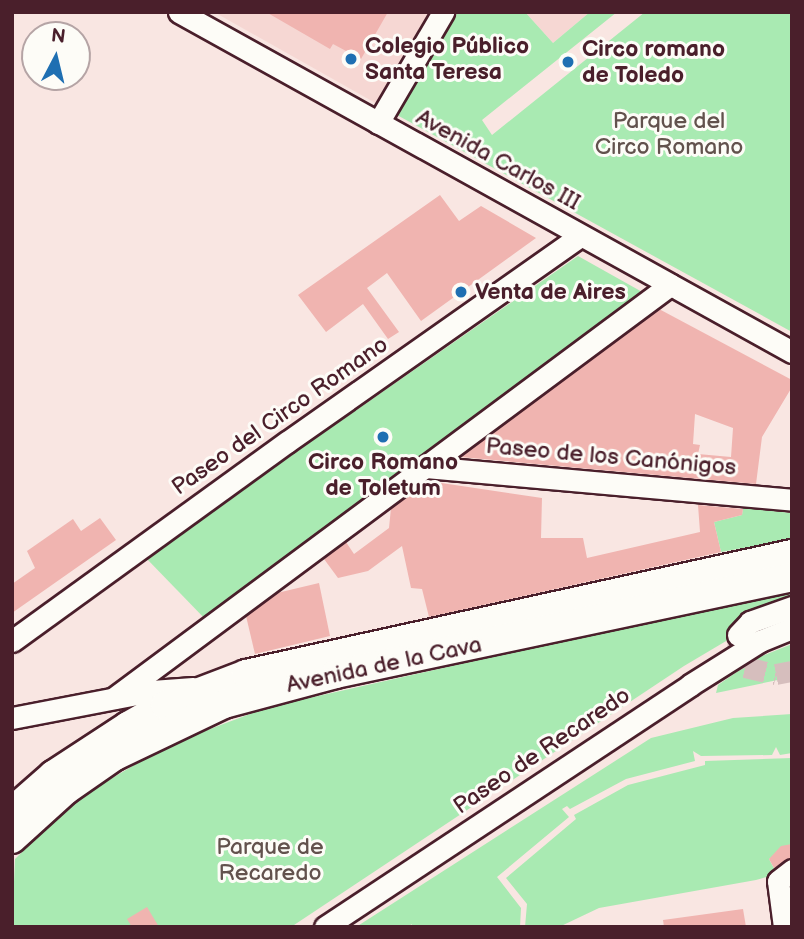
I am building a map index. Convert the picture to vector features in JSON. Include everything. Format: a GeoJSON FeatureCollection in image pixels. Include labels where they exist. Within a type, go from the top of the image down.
{"type":"FeatureCollection","features":[{"type":"Feature","properties":{"kind":"main road","name":"Avenida de la Cava"},"geometry":{"type":"LineString","coordinates":[[12,811],[85,751],[165,705],[209,687],[306,659],[792,554]]}},
{"type":"Feature","properties":{"kind":"main road","name":"Avenida de la Cava"},"geometry":{"type":"LineString","coordinates":[[12,839],[66,790],[115,756],[224,704],[336,674],[792,577]]}},
{"type":"Feature","properties":{"kind":"street","name":"Avenida Carlos III"},"geometry":{"type":"LineString","coordinates":[[179,12],[792,352]]}},
{"type":"Feature","properties":{"kind":"street"},"geometry":{"type":"LineString","coordinates":[[379,123],[443,12]]}},
{"type":"Feature","properties":{"kind":"street","name":"Paseo del Circo Romano"},"geometry":{"type":"LineString","coordinates":[[12,641],[287,442],[580,236]]}},
{"type":"Feature","properties":{"kind":"street"},"geometry":{"type":"LineString","coordinates":[[114,698],[670,285]]}},
{"type":"Feature","properties":{"kind":"street","name":"Paseo de los Canónigos"},"geometry":{"type":"LineString","coordinates":[[425,467],[792,500]]}},
{"type":"Feature","properties":{"kind":"street"},"geometry":{"type":"LineString","coordinates":[[738,635],[750,622],[792,607]]}},
{"type":"Feature","properties":{"kind":"street","name":"Paseo de Recaredo"},"geometry":{"type":"LineString","coordinates":[[325,927],[690,685],[760,641],[792,628]]}},
{"type":"Feature","properties":{"kind":"street"},"geometry":{"type":"LineString","coordinates":[[12,718],[152,691],[209,687]]}},
{"type":"Feature","properties":{"kind":"street"},"geometry":{"type":"LineString","coordinates":[[784,927],[778,881],[792,870]]}},
{"type":"Feature","properties":{"kind":"shaded area","name":"Colegio Público Santa Teresa"},"geometry":{"type":"Polygon","coordinates":[[[214,12],[431,12],[379,105],[214,12]]]}},
{"type":"Feature","properties":{"kind":"shaded area"},"geometry":{"type":"Polygon","coordinates":[[[525,12],[590,12],[553,43],[525,12]]]}},
{"type":"Feature","properties":{"kind":"green space","name":"Parque del Circo Romano"},"geometry":{"type":"Polygon","coordinates":[[[458,12],[525,12],[553,43],[590,12],[617,12],[482,120],[492,135],[645,12],[792,12],[792,332],[397,115],[458,12]]]}},
{"type":"Feature","properties":{"kind":"green space"},"geometry":{"type":"Polygon","coordinates":[[[578,256],[644,293],[209,623],[145,557],[578,256]]]}},
{"type":"Feature","properties":{"kind":"green space"},"geometry":{"type":"Polygon","coordinates":[[[743,508],[792,513],[792,539],[721,552],[714,522],[742,515],[743,508]]]}},
{"type":"Feature","properties":{"kind":"green space","name":"Parque de Recaredo"},"geometry":{"type":"Polygon","coordinates":[[[792,590],[792,602],[684,666],[291,927],[12,927],[15,859],[75,800],[170,744],[269,707],[792,590]]]}},
{"type":"Feature","properties":{"kind":"green space"},"geometry":{"type":"Polygon","coordinates":[[[792,644],[792,677],[716,693],[718,685],[757,658],[792,644]]]}},
{"type":"Feature","properties":{"kind":"green space"},"geometry":{"type":"Polygon","coordinates":[[[792,714],[792,753],[780,755],[776,747],[772,755],[701,756],[693,751],[695,761],[626,779],[570,809],[567,806],[562,809],[569,817],[497,877],[521,908],[520,927],[411,927],[412,924],[407,927],[356,927],[651,738],[733,718],[792,714]]]}},
{"type":"Feature","properties":{"kind":"green space"},"geometry":{"type":"Polygon","coordinates":[[[792,758],[792,844],[769,859],[777,874],[599,908],[559,927],[525,927],[527,904],[506,878],[576,819],[574,815],[628,785],[705,765],[705,761],[792,758]]]}},
{"type":"Feature","properties":{"kind":"building"},"geometry":{"type":"Polygon","coordinates":[[[266,12],[388,12],[361,59],[333,44],[330,49],[266,12]]]}},
{"type":"Feature","properties":{"kind":"building"},"geometry":{"type":"Polygon","coordinates":[[[440,195],[459,221],[481,206],[536,238],[421,321],[387,273],[367,288],[399,332],[388,339],[363,304],[326,332],[298,295],[440,195]]]}},
{"type":"Feature","properties":{"kind":"building"},"geometry":{"type":"Polygon","coordinates":[[[659,309],[792,380],[792,387],[762,437],[756,484],[460,457],[659,309]],[[695,414],[693,444],[700,445],[698,454],[731,457],[733,428],[695,414]]]}},
{"type":"Feature","properties":{"kind":"building"},"geometry":{"type":"Polygon","coordinates":[[[428,481],[542,498],[541,538],[583,538],[587,558],[700,532],[698,505],[743,509],[742,515],[714,522],[721,552],[429,617],[422,589],[411,588],[402,546],[368,571],[338,578],[324,559],[346,542],[354,554],[389,528],[391,508],[428,481]]]}},
{"type":"Feature","properties":{"kind":"building"},"geometry":{"type":"Polygon","coordinates":[[[100,518],[116,540],[12,613],[12,584],[35,568],[27,551],[73,519],[81,531],[100,518]]]}},
{"type":"Feature","properties":{"kind":"building"},"geometry":{"type":"Polygon","coordinates":[[[319,583],[330,636],[255,654],[246,616],[277,593],[319,583]]]}},
{"type":"Feature","properties":{"kind":"building"},"geometry":{"type":"Polygon","coordinates":[[[792,844],[792,857],[774,868],[769,859],[781,846],[792,844]]]}},
{"type":"Feature","properties":{"kind":"building"},"geometry":{"type":"Polygon","coordinates":[[[147,907],[159,927],[132,927],[127,919],[147,907]]]}},
{"type":"Feature","properties":{"kind":"building"},"geometry":{"type":"Polygon","coordinates":[[[743,909],[746,927],[664,927],[663,920],[743,909]]]}},
{"type":"Feature","properties":{"kind":"tunnel"},"geometry":{"type":"LineString","coordinates":[[738,638],[738,652],[745,667],[776,674],[792,671]]}},
{"type":"Feature","properties":{"kind":"place","name":"Colegio Público Santa Teresa"},"geometry":{"type":"Point","coordinates":[351,59]}},
{"type":"Feature","properties":{"kind":"place","name":"Circo romano de Toledo"},"geometry":{"type":"Point","coordinates":[568,62]}},
{"type":"Feature","properties":{"kind":"place","name":"Venta de Aires"},"geometry":{"type":"Point","coordinates":[461,292]}},
{"type":"Feature","properties":{"kind":"place","name":"Circo Romano de Toletum"},"geometry":{"type":"Point","coordinates":[383,437]}}]}
